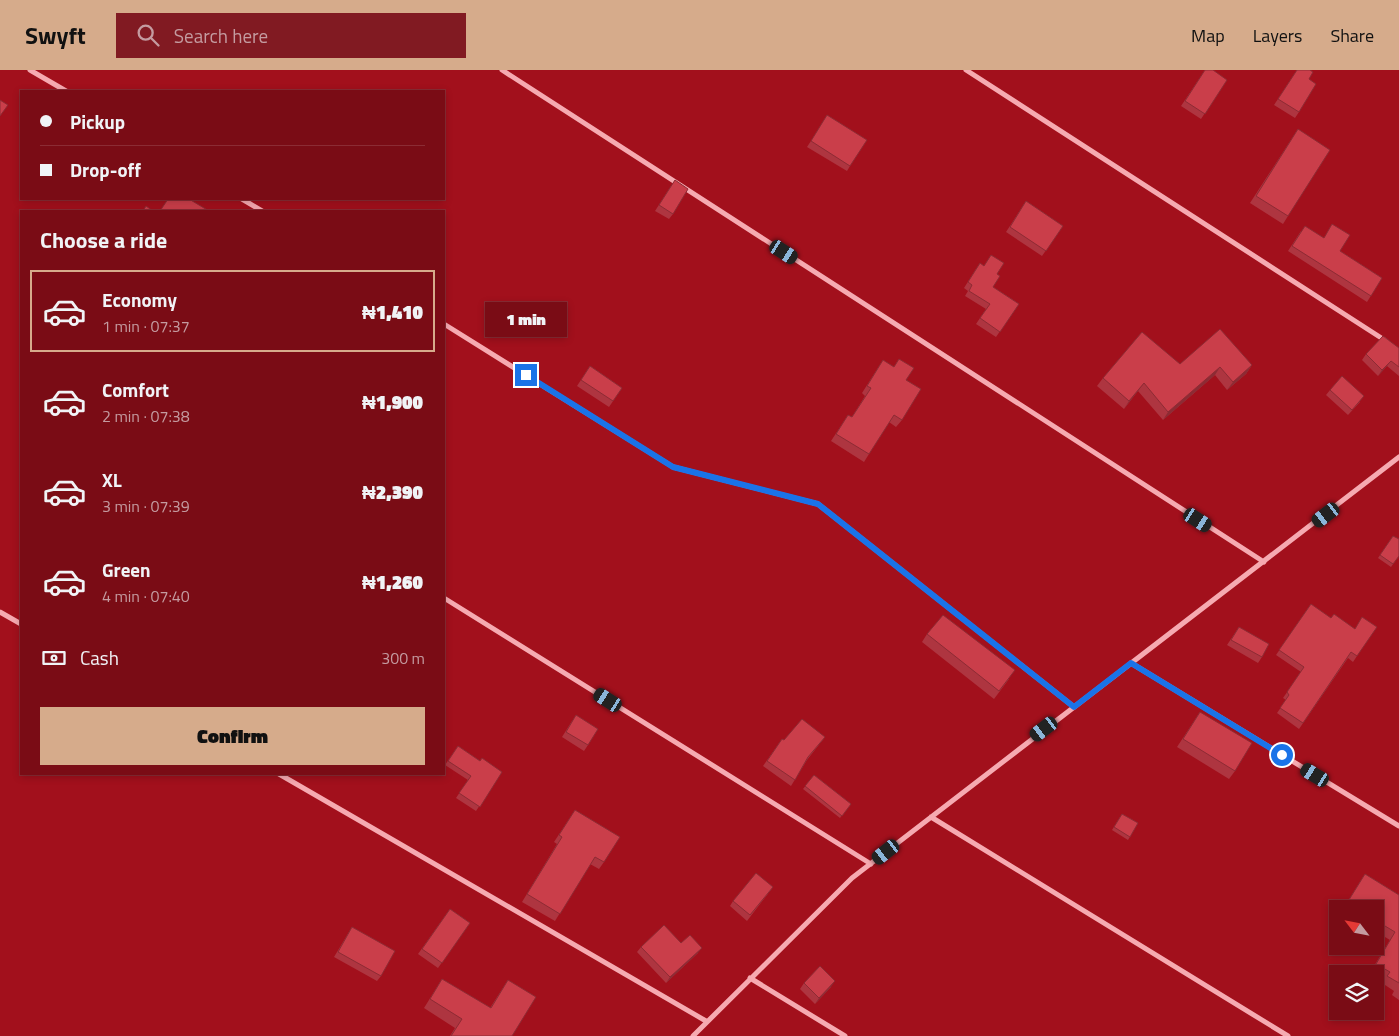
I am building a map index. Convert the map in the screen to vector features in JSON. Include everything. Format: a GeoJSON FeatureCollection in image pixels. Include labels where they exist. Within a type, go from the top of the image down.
{"type":"FeatureCollection","features":[{"type":"Feature","properties":{"kind":"street"},"geometry":{"type":"LineString","coordinates":[[30,70],[64,90]]}},
{"type":"Feature","properties":{"kind":"street"},"geometry":{"type":"LineString","coordinates":[[502,70],[1264,562]]}},
{"type":"Feature","properties":{"kind":"street"},"geometry":{"type":"LineString","coordinates":[[966,70],[1391,344]]}},
{"type":"Feature","properties":{"kind":"street"},"geometry":{"type":"LineString","coordinates":[[244,200],[260,210]]}},
{"type":"Feature","properties":{"kind":"street"},"geometry":{"type":"LineString","coordinates":[[445,325],[673,467],[818,504],[1074,707]]}},
{"type":"Feature","properties":{"kind":"street"},"geometry":{"type":"LineString","coordinates":[[693,1036],[852,878],[1399,457]]}},
{"type":"Feature","properties":{"kind":"street"},"geometry":{"type":"LineString","coordinates":[[445,599],[871,864]]}},
{"type":"Feature","properties":{"kind":"street"},"geometry":{"type":"LineString","coordinates":[[0,612],[20,623]]}},
{"type":"Feature","properties":{"kind":"street"},"geometry":{"type":"LineString","coordinates":[[1131,663],[1399,826]]}},
{"type":"Feature","properties":{"kind":"street"},"geometry":{"type":"LineString","coordinates":[[281,775],[706,1021]]}},
{"type":"Feature","properties":{"kind":"street"},"geometry":{"type":"LineString","coordinates":[[931,817],[1288,1036]]}},
{"type":"Feature","properties":{"kind":"street"},"geometry":{"type":"LineString","coordinates":[[750,978],[844,1036]]}},
{"type":"Feature","properties":{"kind":"building"},"geometry":{"type":"Polygon","coordinates":[[[1205,70],[1213,70],[1227,80],[1205,114],[1185,101],[1205,70]]]}},
{"type":"Feature","properties":{"kind":"building"},"geometry":{"type":"Polygon","coordinates":[[[1297,70],[1310,70],[1313,72],[1309,79],[1316,84],[1299,112],[1278,99],[1297,70]]]}},
{"type":"Feature","properties":{"kind":"building"},"geometry":{"type":"Polygon","coordinates":[[[0,100],[8,105],[0,116],[0,100]]]}},
{"type":"Feature","properties":{"kind":"building"},"geometry":{"type":"Polygon","coordinates":[[[827,115],[867,140],[850,166],[811,141],[827,115]]]}},
{"type":"Feature","properties":{"kind":"building"},"geometry":{"type":"Polygon","coordinates":[[[1298,129],[1330,150],[1288,216],[1256,196],[1298,129]]]}},
{"type":"Feature","properties":{"kind":"building"},"geometry":{"type":"Polygon","coordinates":[[[675,180],[688,189],[673,214],[659,205],[675,180]]]}},
{"type":"Feature","properties":{"kind":"building"},"geometry":{"type":"Polygon","coordinates":[[[167,200],[191,200],[207,210],[161,210],[167,200]]]}},
{"type":"Feature","properties":{"kind":"building"},"geometry":{"type":"Polygon","coordinates":[[[1026,201],[1063,226],[1046,251],[1010,227],[1026,201]]]}},
{"type":"Feature","properties":{"kind":"building"},"geometry":{"type":"Polygon","coordinates":[[[146,206],[152,210],[144,210],[146,206]]]}},
{"type":"Feature","properties":{"kind":"building"},"geometry":{"type":"Polygon","coordinates":[[[1332,224],[1350,235],[1340,251],[1382,278],[1371,296],[1292,246],[1305,226],[1324,238],[1332,224]]]}},
{"type":"Feature","properties":{"kind":"building"},"geometry":{"type":"Polygon","coordinates":[[[991,255],[1004,263],[997,274],[1000,276],[993,287],[1019,304],[1000,332],[980,318],[990,304],[969,291],[972,285],[968,282],[980,263],[984,266],[991,255]]]}},
{"type":"Feature","properties":{"kind":"building"},"geometry":{"type":"Polygon","coordinates":[[[1220,329],[1252,365],[1233,382],[1220,367],[1168,412],[1144,383],[1129,401],[1103,378],[1142,332],[1180,364],[1220,329]]]}},
{"type":"Feature","properties":{"kind":"building"},"geometry":{"type":"Polygon","coordinates":[[[1383,336],[1399,348],[1399,367],[1391,361],[1382,370],[1366,354],[1383,336]]]}},
{"type":"Feature","properties":{"kind":"building"},"geometry":{"type":"Polygon","coordinates":[[[899,359],[914,368],[906,380],[921,389],[902,420],[894,415],[869,454],[836,434],[848,415],[852,417],[871,388],[867,386],[883,360],[894,367],[899,359]]]}},
{"type":"Feature","properties":{"kind":"building"},"geometry":{"type":"Polygon","coordinates":[[[590,366],[622,388],[613,401],[581,380],[590,366]]]}},
{"type":"Feature","properties":{"kind":"building"},"geometry":{"type":"Polygon","coordinates":[[[1342,376],[1364,396],[1352,410],[1330,390],[1342,376]]]}},
{"type":"Feature","properties":{"kind":"building"},"geometry":{"type":"Polygon","coordinates":[[[1393,536],[1399,539],[1399,556],[1393,564],[1380,555],[1393,536]]]}},
{"type":"Feature","properties":{"kind":"building"},"geometry":{"type":"Polygon","coordinates":[[[1311,604],[1331,618],[1334,614],[1355,629],[1362,617],[1377,627],[1357,656],[1351,652],[1303,723],[1280,708],[1289,695],[1287,692],[1304,667],[1279,650],[1311,604]]]}},
{"type":"Feature","properties":{"kind":"building"},"geometry":{"type":"Polygon","coordinates":[[[943,615],[1015,670],[999,691],[927,634],[943,615]]]}},
{"type":"Feature","properties":{"kind":"building"},"geometry":{"type":"Polygon","coordinates":[[[1239,627],[1269,644],[1262,657],[1231,640],[1239,627]]]}},
{"type":"Feature","properties":{"kind":"building"},"geometry":{"type":"Polygon","coordinates":[[[1200,712],[1252,743],[1235,771],[1183,739],[1200,712]]]}},
{"type":"Feature","properties":{"kind":"building"},"geometry":{"type":"Polygon","coordinates":[[[576,715],[598,729],[588,745],[566,732],[576,715]]]}},
{"type":"Feature","properties":{"kind":"building"},"geometry":{"type":"Polygon","coordinates":[[[802,719],[825,737],[808,757],[795,780],[767,761],[782,739],[784,740],[802,719]]]}},
{"type":"Feature","properties":{"kind":"building"},"geometry":{"type":"Polygon","coordinates":[[[458,746],[480,761],[482,758],[502,772],[480,807],[459,793],[471,776],[448,761],[458,746]]]}},
{"type":"Feature","properties":{"kind":"building"},"geometry":{"type":"Polygon","coordinates":[[[814,775],[851,804],[842,816],[805,786],[814,775]]]}},
{"type":"Feature","properties":{"kind":"building"},"geometry":{"type":"Polygon","coordinates":[[[575,810],[620,837],[604,862],[595,857],[560,914],[527,894],[562,837],[559,835],[575,810]]]}},
{"type":"Feature","properties":{"kind":"building"},"geometry":{"type":"Polygon","coordinates":[[[1122,814],[1138,823],[1130,837],[1114,827],[1122,814]]]}},
{"type":"Feature","properties":{"kind":"building"},"geometry":{"type":"Polygon","coordinates":[[[756,873],[773,887],[750,915],[733,901],[756,873]]]}},
{"type":"Feature","properties":{"kind":"building"},"geometry":{"type":"Polygon","coordinates":[[[1365,874],[1399,895],[1399,983],[1387,976],[1390,972],[1384,969],[1384,965],[1376,964],[1381,955],[1384,955],[1384,951],[1395,932],[1384,925],[1384,900],[1349,900],[1365,874]]]}},
{"type":"Feature","properties":{"kind":"building"},"geometry":{"type":"Polygon","coordinates":[[[450,909],[470,923],[442,963],[422,949],[450,909]]]}},
{"type":"Feature","properties":{"kind":"building"},"geometry":{"type":"Polygon","coordinates":[[[664,925],[681,943],[690,935],[702,948],[670,977],[641,947],[664,925]]]}},
{"type":"Feature","properties":{"kind":"building"},"geometry":{"type":"Polygon","coordinates":[[[352,927],[395,951],[381,976],[338,952],[352,927]]]}},
{"type":"Feature","properties":{"kind":"building"},"geometry":{"type":"Polygon","coordinates":[[[820,966],[835,981],[819,998],[804,983],[820,966]]]}},
{"type":"Feature","properties":{"kind":"building"},"geometry":{"type":"Polygon","coordinates":[[[442,979],[491,1008],[508,980],[536,997],[512,1036],[451,1036],[462,1019],[430,999],[442,979]]]}},
{"type":"Feature","properties":{"kind":"route"},"geometry":{"type":"LineString","coordinates":[[526,375],[673,467],[818,504],[1074,707],[1131,663],[1282,755]]}}]}
